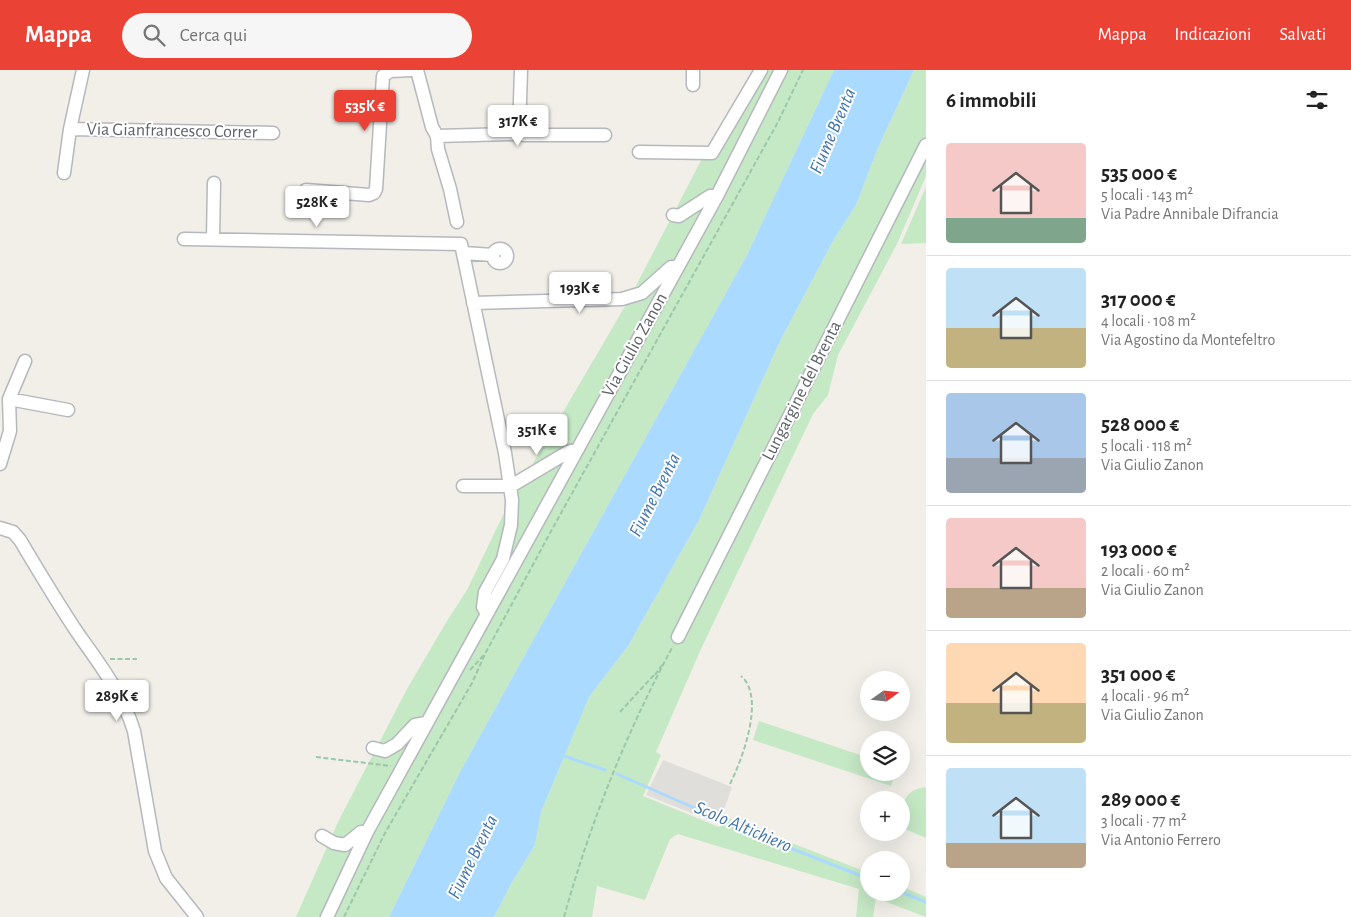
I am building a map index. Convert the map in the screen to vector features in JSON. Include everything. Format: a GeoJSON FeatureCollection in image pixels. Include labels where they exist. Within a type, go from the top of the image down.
{"type":"FeatureCollection","features":[{"type":"Feature","properties":{"kind":"street","name":"Via Gianfrancesco Correr"},"geometry":{"type":"LineString","coordinates":[[64,173],[70,129],[83,70]]}},
{"type":"Feature","properties":{"kind":"street"},"geometry":{"type":"LineString","coordinates":[[306,190],[369,195],[374,193],[376,189],[383,76],[390,71],[412,70]]}},
{"type":"Feature","properties":{"kind":"street"},"geometry":{"type":"LineString","coordinates":[[417,70],[432,126],[438,136],[438,149],[459,225],[462,248],[511,486],[511,525],[503,558],[484,592],[483,607],[487,614]]}},
{"type":"Feature","properties":{"kind":"street"},"geometry":{"type":"LineString","coordinates":[[519,132],[521,70]]}},
{"type":"Feature","properties":{"kind":"street"},"geometry":{"type":"LineString","coordinates":[[693,70],[693,85]]}},
{"type":"Feature","properties":{"kind":"street"},"geometry":{"type":"LineString","coordinates":[[640,152],[712,153],[761,70]]}},
{"type":"Feature","properties":{"kind":"street","name":"Via Giulio Zanon"},"geometry":{"type":"LineString","coordinates":[[764,106],[762,100],[770,70]]}},
{"type":"Feature","properties":{"kind":"street","name":"Via Giulio Zanon"},"geometry":{"type":"LineString","coordinates":[[327,917],[367,832],[678,268],[764,106],[781,70]]}},
{"type":"Feature","properties":{"kind":"street","name":"Via Gianfrancesco Correr"},"geometry":{"type":"LineString","coordinates":[[70,129],[273,133]]}},
{"type":"Feature","properties":{"kind":"street"},"geometry":{"type":"LineString","coordinates":[[438,136],[514,134],[519,132],[524,135],[605,135]]}},
{"type":"Feature","properties":{"kind":"street","name":"Lungargine del Brenta"},"geometry":{"type":"LineString","coordinates":[[678,637],[926,145]]}},
{"type":"Feature","properties":{"kind":"street"},"geometry":{"type":"LineString","coordinates":[[213,239],[214,183]]}},
{"type":"Feature","properties":{"kind":"street"},"geometry":{"type":"LineString","coordinates":[[673,215],[679,216],[710,196],[717,196]]}},
{"type":"Feature","properties":{"kind":"street"},"geometry":{"type":"LineString","coordinates":[[184,238],[462,248],[493,255]]}},
{"type":"Feature","properties":{"kind":"street","name":"Via Giulio Zanon"},"geometry":{"type":"LineString","coordinates":[[473,303],[626,299],[642,292],[671,267],[678,268]]}},
{"type":"Feature","properties":{"kind":"street"},"geometry":{"type":"LineString","coordinates":[[0,464],[10,431],[9,399],[25,361]]}},
{"type":"Feature","properties":{"kind":"street"},"geometry":{"type":"LineString","coordinates":[[9,399],[68,410]]}},
{"type":"Feature","properties":{"kind":"street"},"geometry":{"type":"LineString","coordinates":[[463,486],[511,486],[568,452],[578,449]]}},
{"type":"Feature","properties":{"kind":"street"},"geometry":{"type":"LineString","coordinates":[[0,528],[13,532],[20,540],[80,636],[98,659],[128,712],[134,731],[153,840],[160,865],[166,878],[197,917]]}},
{"type":"Feature","properties":{"kind":"street"},"geometry":{"type":"LineString","coordinates":[[373,748],[385,751],[397,744],[414,725],[426,723]]}},
{"type":"Feature","properties":{"kind":"street"},"geometry":{"type":"LineString","coordinates":[[322,836],[334,843],[345,844],[361,832],[367,832]]}},
{"type":"Feature","properties":{"kind":"path"},"geometry":{"type":"LineString","coordinates":[[344,917],[385,833],[472,683],[484,654],[778,122],[803,70]]}},
{"type":"Feature","properties":{"kind":"path"},"geometry":{"type":"LineString","coordinates":[[620,712],[656,676],[678,637]]}},
{"type":"Feature","properties":{"kind":"path"},"geometry":{"type":"LineString","coordinates":[[98,659],[137,659]]}},
{"type":"Feature","properties":{"kind":"path"},"geometry":{"type":"LineString","coordinates":[[564,917],[589,836],[656,676]]}},
{"type":"Feature","properties":{"kind":"path"},"geometry":{"type":"LineString","coordinates":[[730,784],[744,753],[751,718],[750,689],[741,676]]}},
{"type":"Feature","properties":{"kind":"path"},"geometry":{"type":"LineString","coordinates":[[316,757],[396,767],[401,770]]}},
{"type":"Feature","properties":{"kind":"shaded area"},"geometry":{"type":"Polygon","coordinates":[[[663,760],[732,787],[719,824],[646,795],[663,760]]]}},
{"type":"Feature","properties":{"kind":"green space"},"geometry":{"type":"Polygon","coordinates":[[[756,70],[834,70],[747,255],[461,770],[389,917],[296,917],[339,820],[407,689],[467,590],[505,511],[627,303],[707,149],[756,70]]]}},
{"type":"Feature","properties":{"kind":"green space"},"geometry":{"type":"Polygon","coordinates":[[[914,70],[926,70],[926,176],[897,244],[838,355],[828,395],[813,414],[701,649],[656,752],[661,755],[643,796],[719,827],[725,817],[860,870],[860,901],[876,901],[873,917],[856,917],[859,889],[678,834],[670,839],[645,900],[597,886],[592,917],[494,917],[511,884],[535,845],[541,812],[589,697],[628,646],[699,520],[781,339],[834,239],[856,205],[877,150],[914,70]]]}},
{"type":"Feature","properties":{"kind":"green space"},"geometry":{"type":"Polygon","coordinates":[[[926,187],[926,243],[901,244],[926,187]]]}},
{"type":"Feature","properties":{"kind":"green space"},"geometry":{"type":"Polygon","coordinates":[[[759,721],[860,755],[860,776],[753,740],[759,721]]]}},
{"type":"Feature","properties":{"kind":"green space"},"geometry":{"type":"Polygon","coordinates":[[[876,781],[893,781],[891,786],[876,781]]]}},
{"type":"Feature","properties":{"kind":"green space"},"geometry":{"type":"Polygon","coordinates":[[[926,787],[926,838],[910,831],[910,793],[926,787]]]}},
{"type":"Feature","properties":{"kind":"green space"},"geometry":{"type":"Polygon","coordinates":[[[910,890],[926,897],[926,917],[884,901],[910,901],[910,890]]]}},
{"type":"Feature","properties":{"kind":"water","name":"Fiume Brenta"},"geometry":{"type":"Polygon","coordinates":[[[834,70],[914,70],[877,150],[856,205],[834,239],[781,339],[699,520],[628,646],[589,697],[541,812],[535,845],[511,884],[494,917],[389,917],[461,770],[747,255],[834,70]]]}},
{"type":"Feature","properties":{"kind":"waterway","name":"Scolo Altichiero"},"geometry":{"type":"LineString","coordinates":[[561,755],[605,770]]}},
{"type":"Feature","properties":{"kind":"waterway","name":"Scolo Altichiero"},"geometry":{"type":"LineString","coordinates":[[617,774],[747,831],[860,875]]}},
{"type":"Feature","properties":{"kind":"waterway","name":"Scolo Altichiero"},"geometry":{"type":"LineString","coordinates":[[910,896],[926,902]]}}]}
